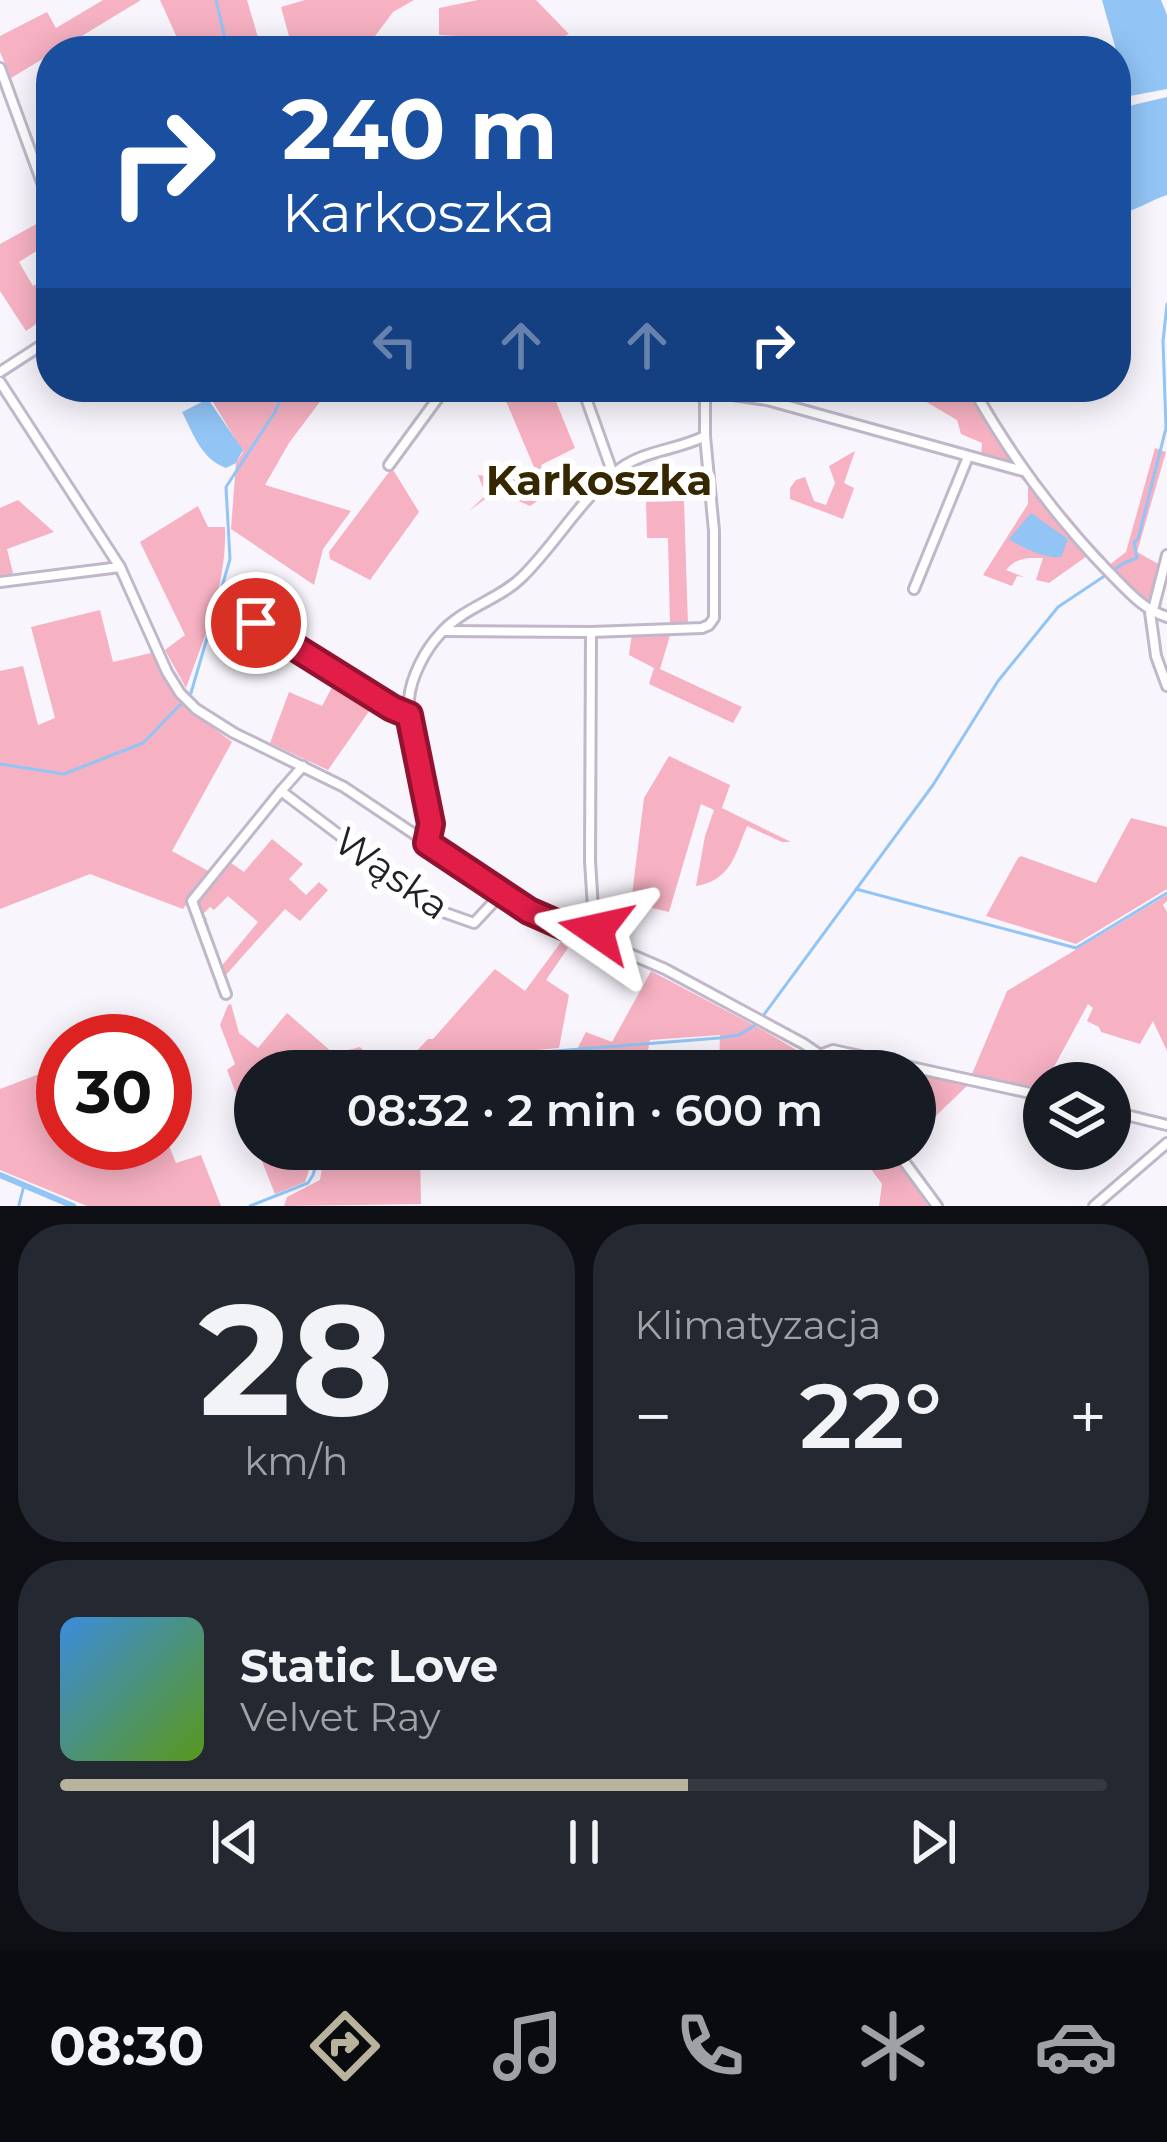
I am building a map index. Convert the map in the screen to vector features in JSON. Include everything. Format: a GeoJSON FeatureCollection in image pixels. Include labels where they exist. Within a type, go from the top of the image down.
{"type":"FeatureCollection","features":[{"type":"Feature","properties":{"kind":"street"},"geometry":{"type":"LineString","coordinates":[[0,68],[36,166]]}},
{"type":"Feature","properties":{"kind":"street"},"geometry":{"type":"LineString","coordinates":[[0,372],[36,349]]}},
{"type":"Feature","properties":{"kind":"street"},"geometry":{"type":"LineString","coordinates":[[0,382],[120,567],[180,693],[196,709],[234,734],[344,787],[529,911],[665,969],[813,1050]]}},
{"type":"Feature","properties":{"kind":"street"},"geometry":{"type":"LineString","coordinates":[[389,465],[435,402]]}},
{"type":"Feature","properties":{"kind":"street"},"geometry":{"type":"LineString","coordinates":[[587,402],[613,474]]}},
{"type":"Feature","properties":{"kind":"street"},"geometry":{"type":"LineString","coordinates":[[443,630],[591,632],[710,625],[714,618],[714,531],[705,402]]}},
{"type":"Feature","properties":{"kind":"street"},"geometry":{"type":"LineString","coordinates":[[775,402],[1023,471]]}},
{"type":"Feature","properties":{"kind":"street"},"geometry":{"type":"LineString","coordinates":[[980,402],[1023,471],[1105,567],[1150,612],[1167,617]]}},
{"type":"Feature","properties":{"kind":"street"},"geometry":{"type":"LineString","coordinates":[[427,843],[431,824],[409,715],[414,679],[429,650],[443,630],[522,578],[613,474],[643,456],[705,436]]}},
{"type":"Feature","properties":{"kind":"street"},"geometry":{"type":"LineString","coordinates":[[914,589],[968,457]]}},
{"type":"Feature","properties":{"kind":"street"},"geometry":{"type":"LineString","coordinates":[[1167,555],[1150,612],[1156,656],[1167,686]]}},
{"type":"Feature","properties":{"kind":"street"},"geometry":{"type":"LineString","coordinates":[[0,581],[120,567]]}},
{"type":"Feature","properties":{"kind":"street"},"geometry":{"type":"LineString","coordinates":[[256,623],[409,715]]}},
{"type":"Feature","properties":{"kind":"street"},"geometry":{"type":"LineString","coordinates":[[591,632],[590,860],[595,940]]}},
{"type":"Feature","properties":{"kind":"street"},"geometry":{"type":"LineString","coordinates":[[226,994],[192,901],[303,766]]}},
{"type":"Feature","properties":{"kind":"street","name":"Wąska"},"geometry":{"type":"LineString","coordinates":[[281,791],[440,911],[474,923],[502,893]]}},
{"type":"Feature","properties":{"kind":"street"},"geometry":{"type":"LineString","coordinates":[[936,1072],[1023,1091]]}},
{"type":"Feature","properties":{"kind":"street"},"geometry":{"type":"LineString","coordinates":[[1131,1117],[1167,1125]]}},
{"type":"Feature","properties":{"kind":"street"},"geometry":{"type":"LineString","coordinates":[[1094,1206],[1167,1143]]}},
{"type":"Feature","properties":{"kind":"street"},"geometry":{"type":"LineString","coordinates":[[910,1170],[937,1206]]}},
{"type":"Feature","properties":{"kind":"shaded area"},"geometry":{"type":"Polygon","coordinates":[[[103,0],[141,0],[82,36],[36,36],[36,63],[11,78],[0,52],[0,36],[47,12],[56,28],[103,0]]]}},
{"type":"Feature","properties":{"kind":"shaded area"},"geometry":{"type":"Polygon","coordinates":[[[160,0],[247,0],[258,36],[176,36],[160,0]]]}},
{"type":"Feature","properties":{"kind":"shaded area"},"geometry":{"type":"Polygon","coordinates":[[[305,0],[414,0],[393,12],[375,36],[289,36],[281,7],[305,0]]]}},
{"type":"Feature","properties":{"kind":"shaded area"},"geometry":{"type":"Polygon","coordinates":[[[478,0],[536,0],[569,34],[439,35],[439,8],[478,0]]]}},
{"type":"Feature","properties":{"kind":"shaded area"},"geometry":{"type":"Polygon","coordinates":[[[36,224],[36,251],[19,262],[36,284],[36,324],[26,331],[0,291],[0,244],[36,224]]]}},
{"type":"Feature","properties":{"kind":"shaded area"},"geometry":{"type":"Polygon","coordinates":[[[213,402],[320,402],[265,485],[351,511],[323,549],[314,585],[231,529],[236,463],[243,452],[213,402]]]}},
{"type":"Feature","properties":{"kind":"shaded area"},"geometry":{"type":"Polygon","coordinates":[[[506,402],[556,402],[575,448],[541,465],[552,491],[530,506],[496,491],[469,511],[486,495],[478,475],[539,479],[506,402]]]}},
{"type":"Feature","properties":{"kind":"shaded area"},"geometry":{"type":"Polygon","coordinates":[[[926,402],[977,402],[1013,465],[981,457],[982,443],[961,434],[957,420],[926,402]]]}},
{"type":"Feature","properties":{"kind":"shaded area"},"geometry":{"type":"Polygon","coordinates":[[[1155,448],[1166,452],[1137,552],[1162,566],[1150,608],[1108,566],[1126,552],[1155,448]]]}},
{"type":"Feature","properties":{"kind":"shaded area"},"geometry":{"type":"Polygon","coordinates":[[[855,451],[844,483],[854,488],[843,519],[790,499],[790,488],[805,477],[814,501],[826,505],[835,483],[829,466],[855,451]]]}},
{"type":"Feature","properties":{"kind":"shaded area"},"geometry":{"type":"Polygon","coordinates":[[[392,468],[419,512],[370,580],[330,559],[329,552],[392,468]]]}},
{"type":"Feature","properties":{"kind":"shaded area"},"geometry":{"type":"Polygon","coordinates":[[[1016,473],[1024,477],[1087,556],[1049,583],[1036,580],[1043,558],[1023,559],[1010,566],[1006,570],[1024,577],[1017,576],[1012,586],[983,575],[1028,504],[1028,485],[1016,473]]]}},
{"type":"Feature","properties":{"kind":"shaded area"},"geometry":{"type":"Polygon","coordinates":[[[18,500],[54,532],[7,549],[13,573],[0,578],[0,508],[18,500]]]}},
{"type":"Feature","properties":{"kind":"shaded area"},"geometry":{"type":"Polygon","coordinates":[[[684,501],[688,625],[670,624],[668,538],[647,538],[646,502],[684,501]]]}},
{"type":"Feature","properties":{"kind":"shaded area"},"geometry":{"type":"Polygon","coordinates":[[[198,506],[208,527],[225,527],[225,548],[213,609],[186,688],[165,650],[185,635],[140,542],[198,506]]]}},
{"type":"Feature","properties":{"kind":"shaded area"},"geometry":{"type":"Polygon","coordinates":[[[100,610],[113,662],[151,653],[184,706],[232,742],[172,851],[210,872],[183,909],[90,874],[0,909],[0,671],[23,666],[38,725],[55,718],[31,627],[100,610]]]}},
{"type":"Feature","properties":{"kind":"shaded area"},"geometry":{"type":"Polygon","coordinates":[[[671,632],[660,669],[742,707],[733,723],[649,684],[654,668],[629,655],[632,633],[671,632]]]}},
{"type":"Feature","properties":{"kind":"shaded area"},"geometry":{"type":"Polygon","coordinates":[[[337,678],[374,704],[328,770],[270,743],[289,692],[322,706],[337,678]]]}},
{"type":"Feature","properties":{"kind":"shaded area"},"geometry":{"type":"Polygon","coordinates":[[[669,756],[730,785],[722,808],[791,842],[747,826],[724,872],[696,886],[714,810],[701,804],[669,912],[631,903],[644,798],[669,756]]]}},
{"type":"Feature","properties":{"kind":"shaded area"},"geometry":{"type":"Polygon","coordinates":[[[1131,818],[1167,827],[1167,889],[1076,944],[986,916],[1021,856],[1096,883],[1131,818]]]}},
{"type":"Feature","properties":{"kind":"shaded area"},"geometry":{"type":"Polygon","coordinates":[[[272,839],[303,864],[289,879],[306,895],[319,882],[328,890],[300,921],[285,909],[224,977],[220,968],[258,922],[228,896],[203,914],[207,919],[203,922],[196,902],[228,861],[244,872],[272,839]]]}},
{"type":"Feature","properties":{"kind":"shaded area"},"geometry":{"type":"Polygon","coordinates":[[[1167,895],[1163,905],[1167,912],[1167,1051],[1153,1021],[1140,1044],[1101,1032],[1087,1021],[1093,1008],[1088,1004],[1057,1062],[1023,1062],[1023,1085],[972,1074],[1007,991],[1167,895]]]}},
{"type":"Feature","properties":{"kind":"shaded area"},"geometry":{"type":"Polygon","coordinates":[[[561,942],[568,948],[546,980],[569,995],[559,1048],[418,1050],[495,969],[525,991],[561,942]]]}},
{"type":"Feature","properties":{"kind":"shaded area"},"geometry":{"type":"Polygon","coordinates":[[[651,971],[796,1050],[720,1050],[720,1035],[650,1040],[648,1050],[577,1050],[586,1032],[612,1042],[651,971]]]}},
{"type":"Feature","properties":{"kind":"shaded area"},"geometry":{"type":"Polygon","coordinates":[[[228,1005],[239,1033],[258,1048],[287,1013],[330,1050],[234,1050],[234,1061],[220,1025],[228,1005]]]}},
{"type":"Feature","properties":{"kind":"shaded area"},"geometry":{"type":"Polygon","coordinates":[[[36,1075],[36,1170],[192,1170],[192,1158],[201,1155],[221,1206],[87,1206],[0,1170],[0,1089],[36,1075]]]}},
{"type":"Feature","properties":{"kind":"shaded area"},"geometry":{"type":"Polygon","coordinates":[[[936,1075],[970,1083],[936,1116],[936,1075]]]}},
{"type":"Feature","properties":{"kind":"shaded area"},"geometry":{"type":"Polygon","coordinates":[[[265,1170],[309,1170],[305,1182],[275,1194],[265,1170]]]}},
{"type":"Feature","properties":{"kind":"shaded area"},"geometry":{"type":"Polygon","coordinates":[[[322,1170],[420,1170],[421,1204],[284,1206],[287,1197],[320,1180],[322,1170]]]}},
{"type":"Feature","properties":{"kind":"shaded area"},"geometry":{"type":"Polygon","coordinates":[[[872,1170],[904,1170],[928,1206],[879,1206],[882,1184],[872,1170]]]}},
{"type":"Feature","properties":{"kind":"water"},"geometry":{"type":"Polygon","coordinates":[[[1102,0],[1161,0],[1167,15],[1167,89],[1131,96],[1131,36],[1112,36],[1102,0]]]}},
{"type":"Feature","properties":{"kind":"water"},"geometry":{"type":"Polygon","coordinates":[[[1167,97],[1167,195],[1131,210],[1131,105],[1167,97]]]}},
{"type":"Feature","properties":{"kind":"water"},"geometry":{"type":"Polygon","coordinates":[[[210,402],[243,450],[236,463],[226,468],[204,452],[182,412],[210,402]]]}},
{"type":"Feature","properties":{"kind":"water"},"geometry":{"type":"Polygon","coordinates":[[[1031,513],[1068,539],[1061,557],[1041,555],[1009,539],[1031,513]]]}},
{"type":"Feature","properties":{"kind":"waterway"},"geometry":{"type":"LineString","coordinates":[[216,0],[224,36]]}},
{"type":"Feature","properties":{"kind":"waterway"},"geometry":{"type":"LineString","coordinates":[[568,1050],[719,1038],[739,1035],[757,1024],[933,785],[998,681],[1058,607],[1137,558],[1134,542],[1166,428],[1163,341],[1167,304]]}},
{"type":"Feature","properties":{"kind":"waterway"},"geometry":{"type":"LineString","coordinates":[[191,693],[230,559],[226,487],[279,402]]}},
{"type":"Feature","properties":{"kind":"waterway"},"geometry":{"type":"LineString","coordinates":[[0,764],[64,774],[143,743],[181,704]]}},
{"type":"Feature","properties":{"kind":"waterway"},"geometry":{"type":"LineString","coordinates":[[856,889],[1076,948],[1167,893]]}},
{"type":"Feature","properties":{"kind":"waterway"},"geometry":{"type":"LineString","coordinates":[[250,1206],[308,1183],[314,1170]]}},
{"type":"Feature","properties":{"kind":"waterway"},"geometry":{"type":"LineString","coordinates":[[0,1175],[73,1206]]}},
{"type":"Feature","properties":{"kind":"waterway"},"geometry":{"type":"LineString","coordinates":[[19,1205],[24,1185]]}},
{"type":"Feature","properties":{"kind":"district","name":"Karkoszka"},"geometry":{"type":"Point","coordinates":[599,480]}},
{"type":"Feature","properties":{"kind":"route"},"geometry":{"type":"LineString","coordinates":[[256,623],[409,715],[431,824],[427,843],[529,911],[595,940],[596,930]]}}]}
